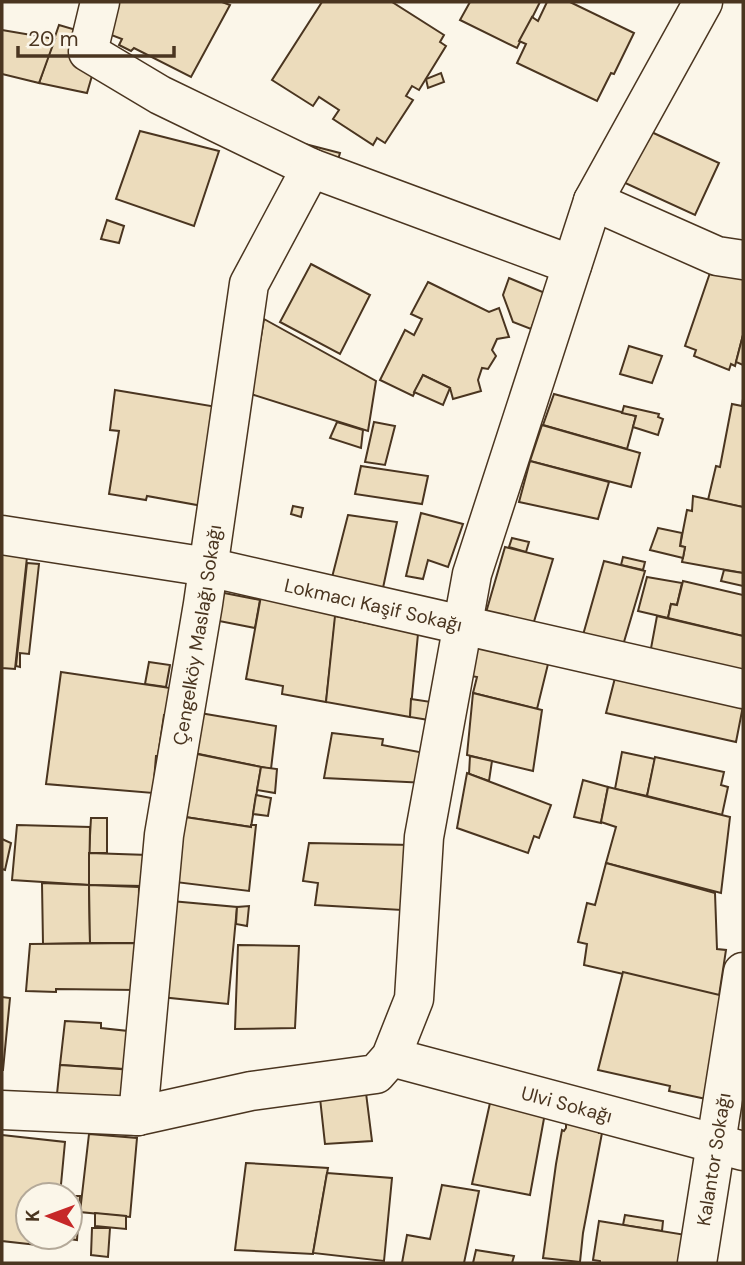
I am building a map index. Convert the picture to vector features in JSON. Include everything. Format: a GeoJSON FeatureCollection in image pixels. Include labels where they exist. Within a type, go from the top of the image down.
{"type":"FeatureCollection","features":[{"type":"Feature","properties":{"kind":"street"},"geometry":{"type":"LineString","coordinates":[[100,2],[88,52],[160,95],[311,168],[572,265]]}},
{"type":"Feature","properties":{"kind":"street"},"geometry":{"type":"LineString","coordinates":[[2,1110],[138,1116],[251,1091],[376,1074],[391,1057],[414,999],[424,837],[472,574],[593,201],[703,2]]}},
{"type":"Feature","properties":{"kind":"street","name":"Çengelköy Maslağı Sokağı"},"geometry":{"type":"LineString","coordinates":[[138,1116],[164,835],[208,567],[249,284],[311,168]]}},
{"type":"Feature","properties":{"kind":"street"},"geometry":{"type":"LineString","coordinates":[[593,201],[716,257],[743,260]]}},
{"type":"Feature","properties":{"kind":"street","name":"Lokmacı Kaşif Sokağı"},"geometry":{"type":"LineString","coordinates":[[2,535],[208,567],[743,689]]}},
{"type":"Feature","properties":{"kind":"street","name":"Kalantor Sokağı"},"geometry":{"type":"LineString","coordinates":[[697,1263],[729,1148],[743,972]]}},
{"type":"Feature","properties":{"kind":"street","name":"Ulvi Sokağı"},"geometry":{"type":"LineString","coordinates":[[391,1057],[729,1148]]}},
{"type":"Feature","properties":{"kind":"building"},"geometry":{"type":"Polygon","coordinates":[[[118,2],[222,2],[230,5],[191,77],[134,48],[131,51],[119,45],[122,39],[106,33],[118,2]]]}},
{"type":"Feature","properties":{"kind":"building"},"geometry":{"type":"Polygon","coordinates":[[[322,2],[392,2],[444,35],[440,42],[446,46],[419,90],[412,86],[406,96],[413,100],[385,143],[377,138],[373,145],[333,119],[339,110],[319,97],[313,106],[272,80],[322,2]]]}},
{"type":"Feature","properties":{"kind":"building"},"geometry":{"type":"Polygon","coordinates":[[[470,2],[540,2],[517,48],[460,20],[470,2]]]}},
{"type":"Feature","properties":{"kind":"building"},"geometry":{"type":"Polygon","coordinates":[[[547,2],[570,2],[634,33],[597,101],[517,63],[526,44],[519,41],[532,17],[538,21],[547,2]]]}},
{"type":"Feature","properties":{"kind":"building"},"geometry":{"type":"Polygon","coordinates":[[[59,25],[83,32],[98,55],[87,93],[39,83],[59,25]]]}},
{"type":"Feature","properties":{"kind":"building"},"geometry":{"type":"Polygon","coordinates":[[[2,30],[55,39],[39,83],[2,74],[2,30]]]}},
{"type":"Feature","properties":{"kind":"building"},"geometry":{"type":"Polygon","coordinates":[[[441,73],[444,82],[428,88],[426,79],[441,73]]]}},
{"type":"Feature","properties":{"kind":"building"},"geometry":{"type":"Polygon","coordinates":[[[647,130],[719,163],[695,215],[623,182],[647,130]]]}},
{"type":"Feature","properties":{"kind":"building"},"geometry":{"type":"Polygon","coordinates":[[[140,131],[219,151],[194,226],[116,199],[140,131]]]}},
{"type":"Feature","properties":{"kind":"building"},"geometry":{"type":"Polygon","coordinates":[[[305,144],[340,153],[337,163],[305,144]]]}},
{"type":"Feature","properties":{"kind":"building"},"geometry":{"type":"Polygon","coordinates":[[[107,220],[124,226],[119,243],[101,239],[107,220]]]}},
{"type":"Feature","properties":{"kind":"building"},"geometry":{"type":"Polygon","coordinates":[[[311,264],[370,295],[340,354],[280,322],[311,264]]]}},
{"type":"Feature","properties":{"kind":"building"},"geometry":{"type":"Polygon","coordinates":[[[713,264],[743,275],[743,335],[735,366],[731,364],[729,370],[694,356],[696,350],[685,346],[713,264]]]}},
{"type":"Feature","properties":{"kind":"building"},"geometry":{"type":"Polygon","coordinates":[[[509,278],[545,293],[531,329],[513,322],[503,295],[509,278]]]}},
{"type":"Feature","properties":{"kind":"building"},"geometry":{"type":"Polygon","coordinates":[[[428,282],[489,312],[499,308],[509,337],[497,339],[492,350],[496,356],[488,369],[482,368],[478,380],[481,391],[453,399],[450,388],[423,375],[413,396],[380,380],[405,330],[414,335],[422,319],[411,314],[428,282]]]}},
{"type":"Feature","properties":{"kind":"building"},"geometry":{"type":"Polygon","coordinates":[[[264,319],[376,381],[368,431],[251,394],[264,319]]]}},
{"type":"Feature","properties":{"kind":"building"},"geometry":{"type":"Polygon","coordinates":[[[743,335],[743,365],[736,362],[743,335]]]}},
{"type":"Feature","properties":{"kind":"building"},"geometry":{"type":"Polygon","coordinates":[[[629,346],[662,356],[652,383],[620,374],[629,346]]]}},
{"type":"Feature","properties":{"kind":"building"},"geometry":{"type":"Polygon","coordinates":[[[423,375],[450,388],[443,405],[414,392],[423,375]]]}},
{"type":"Feature","properties":{"kind":"building"},"geometry":{"type":"Polygon","coordinates":[[[115,390],[223,408],[208,507],[147,496],[146,500],[109,494],[119,431],[110,430],[115,390]]]}},
{"type":"Feature","properties":{"kind":"building"},"geometry":{"type":"Polygon","coordinates":[[[554,394],[636,416],[627,449],[543,425],[554,394]]]}},
{"type":"Feature","properties":{"kind":"building"},"geometry":{"type":"Polygon","coordinates":[[[743,399],[743,507],[708,500],[716,466],[720,467],[732,404],[742,406],[743,399]]]}},
{"type":"Feature","properties":{"kind":"building"},"geometry":{"type":"Polygon","coordinates":[[[624,406],[659,414],[658,417],[663,419],[658,435],[633,427],[636,416],[622,413],[624,406]]]}},
{"type":"Feature","properties":{"kind":"building"},"geometry":{"type":"Polygon","coordinates":[[[337,422],[363,430],[361,448],[330,438],[337,422]]]}},
{"type":"Feature","properties":{"kind":"building"},"geometry":{"type":"Polygon","coordinates":[[[374,422],[395,426],[385,465],[365,462],[374,422]]]}},
{"type":"Feature","properties":{"kind":"building"},"geometry":{"type":"Polygon","coordinates":[[[542,425],[640,453],[631,487],[530,461],[542,425]]]}},
{"type":"Feature","properties":{"kind":"building"},"geometry":{"type":"Polygon","coordinates":[[[530,461],[609,482],[598,519],[519,502],[530,461]]]}},
{"type":"Feature","properties":{"kind":"building"},"geometry":{"type":"Polygon","coordinates":[[[361,466],[428,476],[422,504],[355,494],[361,466]]]}},
{"type":"Feature","properties":{"kind":"building"},"geometry":{"type":"Polygon","coordinates":[[[693,496],[743,507],[743,573],[682,562],[685,547],[680,546],[687,510],[692,511],[693,496]]]}},
{"type":"Feature","properties":{"kind":"building"},"geometry":{"type":"Polygon","coordinates":[[[293,506],[303,508],[301,517],[291,514],[293,506]]]}},
{"type":"Feature","properties":{"kind":"building"},"geometry":{"type":"Polygon","coordinates":[[[421,513],[463,524],[448,567],[428,560],[423,579],[406,576],[421,513]]]}},
{"type":"Feature","properties":{"kind":"building"},"geometry":{"type":"Polygon","coordinates":[[[348,515],[397,522],[380,602],[329,589],[348,515]]]}},
{"type":"Feature","properties":{"kind":"building"},"geometry":{"type":"Polygon","coordinates":[[[658,528],[682,533],[680,546],[685,547],[683,558],[650,550],[658,528]]]}},
{"type":"Feature","properties":{"kind":"building"},"geometry":{"type":"Polygon","coordinates":[[[512,538],[529,542],[526,552],[509,547],[512,538]]]}},
{"type":"Feature","properties":{"kind":"building"},"geometry":{"type":"Polygon","coordinates":[[[505,547],[553,559],[532,628],[485,616],[505,547]]]}},
{"type":"Feature","properties":{"kind":"building"},"geometry":{"type":"Polygon","coordinates":[[[2,554],[27,557],[15,669],[2,668],[2,554]]]}},
{"type":"Feature","properties":{"kind":"building"},"geometry":{"type":"Polygon","coordinates":[[[623,557],[645,562],[643,570],[621,565],[623,557]]]}},
{"type":"Feature","properties":{"kind":"building"},"geometry":{"type":"Polygon","coordinates":[[[604,561],[645,571],[621,652],[581,642],[604,561]]]}},
{"type":"Feature","properties":{"kind":"building"},"geometry":{"type":"Polygon","coordinates":[[[27,563],[39,564],[29,654],[20,653],[20,667],[16,666],[27,563]]]}},
{"type":"Feature","properties":{"kind":"building"},"geometry":{"type":"Polygon","coordinates":[[[724,570],[743,573],[743,586],[721,581],[724,570]]]}},
{"type":"Feature","properties":{"kind":"building"},"geometry":{"type":"Polygon","coordinates":[[[647,577],[682,583],[677,605],[671,604],[668,618],[638,611],[647,577]]]}},
{"type":"Feature","properties":{"kind":"building"},"geometry":{"type":"Polygon","coordinates":[[[683,581],[743,595],[743,636],[668,618],[671,604],[677,605],[683,581]]]}},
{"type":"Feature","properties":{"kind":"building"},"geometry":{"type":"Polygon","coordinates":[[[219,592],[260,600],[255,628],[214,620],[219,592]]]}},
{"type":"Feature","properties":{"kind":"building"},"geometry":{"type":"Polygon","coordinates":[[[261,596],[336,612],[326,702],[282,694],[283,686],[246,679],[261,596]]]}},
{"type":"Feature","properties":{"kind":"building"},"geometry":{"type":"Polygon","coordinates":[[[335,616],[418,634],[410,717],[326,702],[335,616]]]}},
{"type":"Feature","properties":{"kind":"building"},"geometry":{"type":"Polygon","coordinates":[[[657,616],[743,636],[743,678],[649,659],[657,616]]]}},
{"type":"Feature","properties":{"kind":"building"},"geometry":{"type":"Polygon","coordinates":[[[479,640],[549,660],[537,709],[473,693],[477,677],[471,676],[479,640]]]}},
{"type":"Feature","properties":{"kind":"building"},"geometry":{"type":"Polygon","coordinates":[[[149,662],[170,665],[166,687],[145,684],[149,662]]]}},
{"type":"Feature","properties":{"kind":"building"},"geometry":{"type":"Polygon","coordinates":[[[61,672],[170,688],[156,756],[153,793],[46,784],[61,672]]]}},
{"type":"Feature","properties":{"kind":"building"},"geometry":{"type":"Polygon","coordinates":[[[616,674],[743,706],[736,742],[606,713],[616,674]]]}},
{"type":"Feature","properties":{"kind":"building"},"geometry":{"type":"Polygon","coordinates":[[[473,693],[542,710],[533,771],[467,755],[473,693]]]}},
{"type":"Feature","properties":{"kind":"building"},"geometry":{"type":"Polygon","coordinates":[[[411,699],[438,703],[435,721],[410,717],[411,699]]]}},
{"type":"Feature","properties":{"kind":"building"},"geometry":{"type":"Polygon","coordinates":[[[200,713],[276,726],[271,769],[194,753],[200,713]]]}},
{"type":"Feature","properties":{"kind":"building"},"geometry":{"type":"Polygon","coordinates":[[[332,733],[383,739],[382,745],[435,755],[427,783],[324,778],[332,733]]]}},
{"type":"Feature","properties":{"kind":"building"},"geometry":{"type":"Polygon","coordinates":[[[622,752],[655,759],[647,796],[615,789],[622,752]]]}},
{"type":"Feature","properties":{"kind":"building"},"geometry":{"type":"Polygon","coordinates":[[[197,754],[261,767],[251,827],[185,817],[197,754]]]}},
{"type":"Feature","properties":{"kind":"building"},"geometry":{"type":"Polygon","coordinates":[[[470,756],[492,761],[489,781],[469,774],[470,756]]]}},
{"type":"Feature","properties":{"kind":"building"},"geometry":{"type":"Polygon","coordinates":[[[655,757],[724,772],[721,785],[728,787],[722,815],[647,796],[655,757]]]}},
{"type":"Feature","properties":{"kind":"building"},"geometry":{"type":"Polygon","coordinates":[[[261,767],[277,769],[275,793],[257,790],[261,767]]]}},
{"type":"Feature","properties":{"kind":"building"},"geometry":{"type":"Polygon","coordinates":[[[467,773],[551,805],[539,838],[534,836],[528,853],[457,828],[467,773]]]}},
{"type":"Feature","properties":{"kind":"building"},"geometry":{"type":"Polygon","coordinates":[[[583,780],[608,787],[601,823],[574,817],[583,780]]]}},
{"type":"Feature","properties":{"kind":"building"},"geometry":{"type":"Polygon","coordinates":[[[608,787],[730,817],[721,893],[606,863],[616,827],[601,822],[608,787]]]}},
{"type":"Feature","properties":{"kind":"building"},"geometry":{"type":"Polygon","coordinates":[[[256,795],[271,798],[268,816],[253,814],[256,795]]]}},
{"type":"Feature","properties":{"kind":"building"},"geometry":{"type":"Polygon","coordinates":[[[185,817],[251,827],[256,825],[249,891],[175,882],[185,817]]]}},
{"type":"Feature","properties":{"kind":"building"},"geometry":{"type":"Polygon","coordinates":[[[91,818],[107,818],[107,853],[89,853],[91,818]]]}},
{"type":"Feature","properties":{"kind":"building"},"geometry":{"type":"Polygon","coordinates":[[[17,825],[90,827],[89,885],[12,880],[17,825]]]}},
{"type":"Feature","properties":{"kind":"building"},"geometry":{"type":"Polygon","coordinates":[[[2,839],[11,843],[5,870],[2,869],[2,839]]]}},
{"type":"Feature","properties":{"kind":"building"},"geometry":{"type":"Polygon","coordinates":[[[309,843],[412,845],[402,910],[315,905],[318,883],[303,881],[309,843]]]}},
{"type":"Feature","properties":{"kind":"building"},"geometry":{"type":"Polygon","coordinates":[[[89,853],[148,855],[144,886],[89,885],[89,853]]]}},
{"type":"Feature","properties":{"kind":"building"},"geometry":{"type":"Polygon","coordinates":[[[606,863],[715,893],[717,949],[726,950],[719,996],[584,965],[587,944],[578,942],[587,903],[595,905],[606,863]]]}},
{"type":"Feature","properties":{"kind":"building"},"geometry":{"type":"Polygon","coordinates":[[[42,883],[89,885],[90,943],[43,944],[42,883]]]}},
{"type":"Feature","properties":{"kind":"building"},"geometry":{"type":"Polygon","coordinates":[[[89,885],[139,887],[138,943],[90,943],[89,885]]]}},
{"type":"Feature","properties":{"kind":"building"},"geometry":{"type":"Polygon","coordinates":[[[171,901],[237,907],[228,1004],[161,997],[171,901]]]}},
{"type":"Feature","properties":{"kind":"building"},"geometry":{"type":"Polygon","coordinates":[[[249,906],[247,926],[236,924],[237,907],[249,906]]]}},
{"type":"Feature","properties":{"kind":"building"},"geometry":{"type":"Polygon","coordinates":[[[138,943],[137,990],[26,991],[30,944],[138,943]]]}},
{"type":"Feature","properties":{"kind":"building"},"geometry":{"type":"Polygon","coordinates":[[[238,945],[299,946],[295,1028],[235,1029],[238,945]]]}},
{"type":"Feature","properties":{"kind":"building"},"geometry":{"type":"Polygon","coordinates":[[[623,972],[728,997],[706,1099],[669,1091],[670,1086],[598,1070],[623,972]]]}},
{"type":"Feature","properties":{"kind":"building"},"geometry":{"type":"Polygon","coordinates":[[[2,997],[10,998],[3,1070],[2,1070],[2,997]]]}},
{"type":"Feature","properties":{"kind":"building"},"geometry":{"type":"Polygon","coordinates":[[[65,1021],[101,1023],[101,1028],[128,1031],[125,1069],[60,1065],[65,1021]]]}},
{"type":"Feature","properties":{"kind":"building"},"geometry":{"type":"Polygon","coordinates":[[[60,1065],[134,1070],[131,1105],[57,1094],[60,1065]]]}},
{"type":"Feature","properties":{"kind":"building"},"geometry":{"type":"Polygon","coordinates":[[[366,1093],[372,1141],[325,1144],[320,1098],[366,1093]]]}},
{"type":"Feature","properties":{"kind":"building"},"geometry":{"type":"Polygon","coordinates":[[[490,1103],[545,1113],[530,1195],[472,1184],[490,1103]]]}},
{"type":"Feature","properties":{"kind":"building"},"geometry":{"type":"Polygon","coordinates":[[[566,1120],[599,1125],[599,1133],[602,1133],[580,1262],[543,1258],[556,1164],[566,1120]]]}},
{"type":"Feature","properties":{"kind":"building"},"geometry":{"type":"Polygon","coordinates":[[[89,1134],[137,1138],[130,1217],[84,1212],[84,1181],[89,1134]]]}},
{"type":"Feature","properties":{"kind":"building"},"geometry":{"type":"Polygon","coordinates":[[[2,1135],[65,1142],[61,1181],[14,1181],[14,1242],[2,1241],[2,1135]]]}},
{"type":"Feature","properties":{"kind":"building"},"geometry":{"type":"Polygon","coordinates":[[[246,1163],[328,1168],[313,1254],[235,1250],[246,1163]]]}},
{"type":"Feature","properties":{"kind":"building"},"geometry":{"type":"Polygon","coordinates":[[[327,1173],[392,1178],[384,1261],[313,1253],[327,1173]]]}},
{"type":"Feature","properties":{"kind":"building"},"geometry":{"type":"Polygon","coordinates":[[[442,1185],[479,1191],[464,1263],[402,1263],[407,1235],[430,1239],[442,1185]]]}},
{"type":"Feature","properties":{"kind":"building"},"geometry":{"type":"Polygon","coordinates":[[[95,1213],[126,1216],[126,1229],[95,1226],[95,1213]]]}},
{"type":"Feature","properties":{"kind":"building"},"geometry":{"type":"Polygon","coordinates":[[[625,1215],[663,1221],[662,1231],[623,1225],[625,1215]]]}},
{"type":"Feature","properties":{"kind":"building"},"geometry":{"type":"Polygon","coordinates":[[[599,1221],[686,1235],[683,1263],[600,1263],[593,1260],[599,1221]]]}},
{"type":"Feature","properties":{"kind":"building"},"geometry":{"type":"Polygon","coordinates":[[[92,1228],[110,1228],[108,1257],[91,1255],[92,1228]]]}},
{"type":"Feature","properties":{"kind":"building"},"geometry":{"type":"Polygon","coordinates":[[[476,1250],[514,1256],[512,1263],[473,1263],[476,1250]]]}}]}
